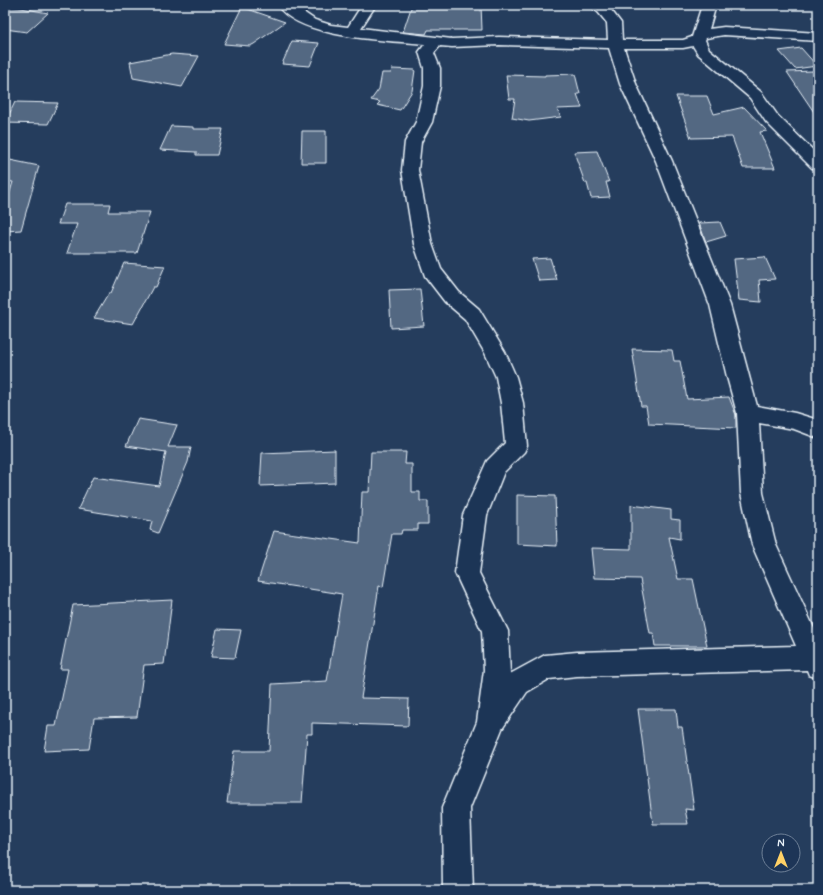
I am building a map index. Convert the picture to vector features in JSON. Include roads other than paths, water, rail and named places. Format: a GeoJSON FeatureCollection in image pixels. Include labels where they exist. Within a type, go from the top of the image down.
{"type":"FeatureCollection","features":[{"type":"Feature","properties":{"kind":"street"},"geometry":{"type":"LineString","coordinates":[[284,5],[310,23],[329,29],[452,43],[513,41],[683,44],[701,42],[724,31],[818,37]]}},
{"type":"Feature","properties":{"kind":"street"},"geometry":{"type":"LineString","coordinates":[[352,32],[369,5]]}},
{"type":"Feature","properties":{"kind":"street"},"geometry":{"type":"LineString","coordinates":[[458,890],[456,808],[491,722],[518,683],[545,667],[577,664],[816,662],[764,545],[752,494],[748,413],[720,305],[664,161],[628,84],[615,44],[614,23],[603,10],[596,5]]}},
{"type":"Feature","properties":{"kind":"street"},"geometry":{"type":"LineString","coordinates":[[701,42],[709,5]]}},
{"type":"Feature","properties":{"kind":"street"},"geometry":{"type":"LineString","coordinates":[[437,41],[426,52],[432,68],[432,86],[424,122],[413,142],[410,170],[423,244],[432,271],[452,298],[472,314],[498,358],[506,377],[512,403],[516,446],[496,467],[475,515],[467,573],[495,631],[497,670],[491,722]]}},
{"type":"Feature","properties":{"kind":"street"},"geometry":{"type":"LineString","coordinates":[[701,42],[728,74],[756,95],[772,119],[818,164]]}},
{"type":"Feature","properties":{"kind":"street"},"geometry":{"type":"LineString","coordinates":[[748,413],[794,421],[818,429]]}}]}
